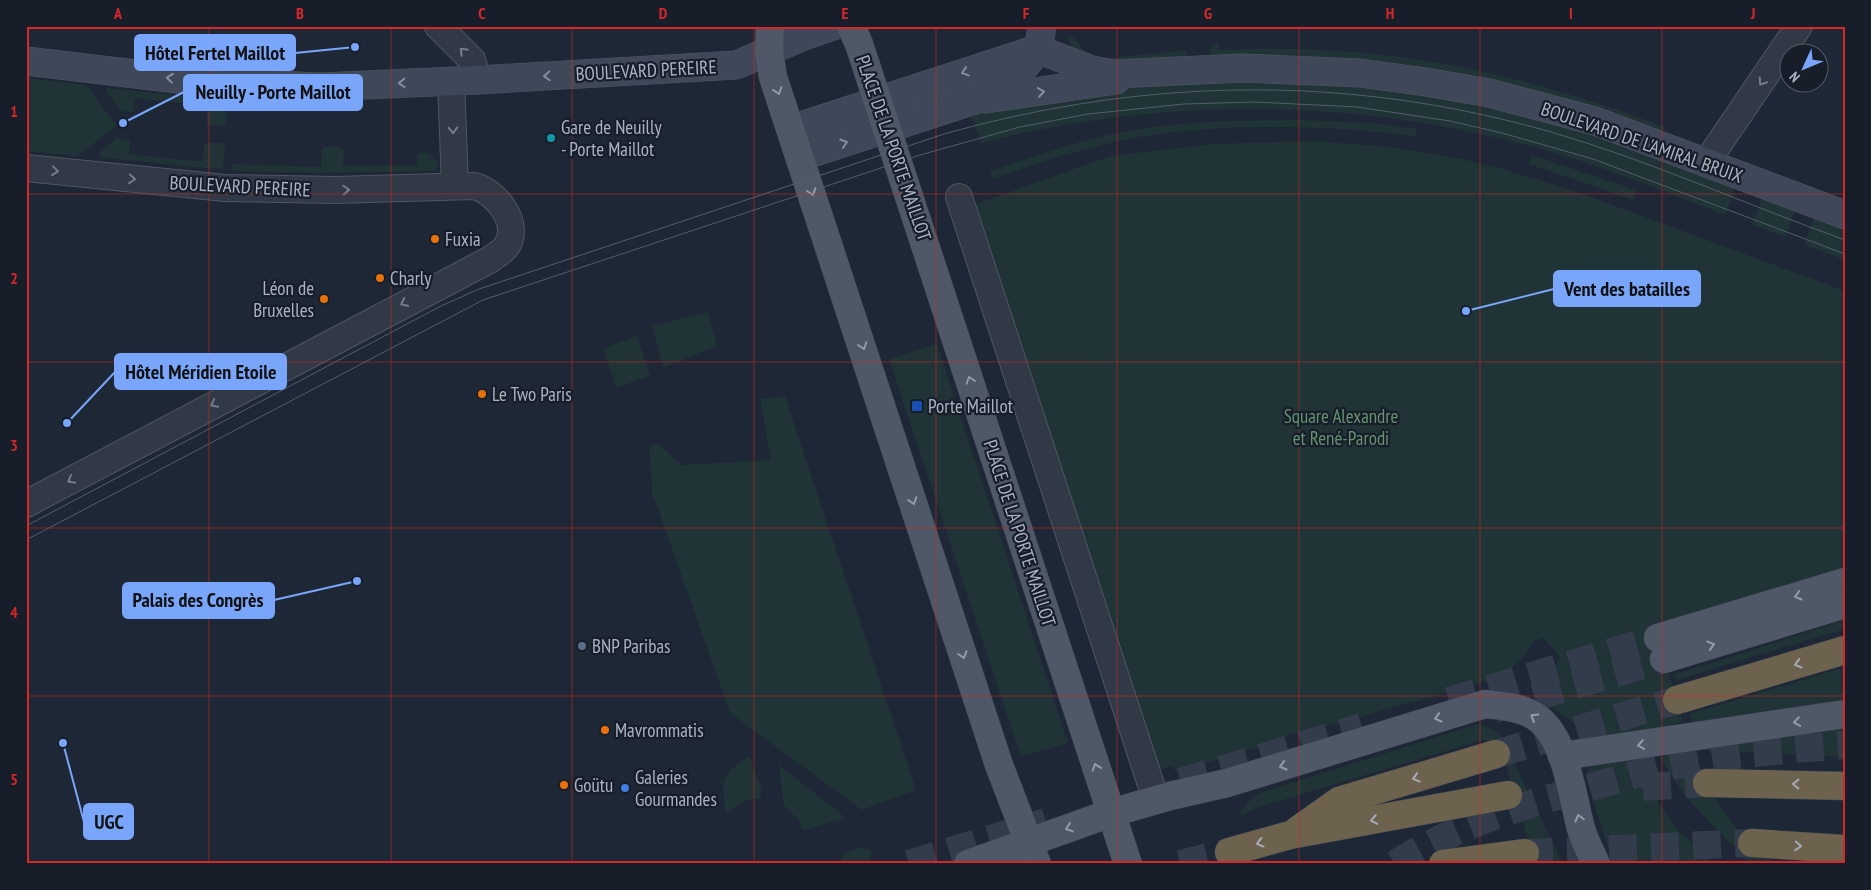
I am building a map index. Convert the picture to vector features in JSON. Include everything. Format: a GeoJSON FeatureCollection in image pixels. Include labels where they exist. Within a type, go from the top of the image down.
{"type":"FeatureCollection","features":[{"type":"Feature","properties":{"kind":"highway"},"geometry":{"type":"LineString","coordinates":[[1677,700],[1845,650]]}},
{"type":"Feature","properties":{"kind":"highway"},"geometry":{"type":"LineString","coordinates":[[1290,835],[1339,802],[1496,754]]}},
{"type":"Feature","properties":{"kind":"highway"},"geometry":{"type":"LineString","coordinates":[[1706,783],[1845,786]]}},
{"type":"Feature","properties":{"kind":"highway"},"geometry":{"type":"LineString","coordinates":[[1229,852],[1290,835],[1508,795]]}},
{"type":"Feature","properties":{"kind":"highway"},"geometry":{"type":"LineString","coordinates":[[1752,843],[1845,849]]}},
{"type":"Feature","properties":{"kind":"highway"},"geometry":{"type":"LineString","coordinates":[[1443,864],[1525,853],[1500,864]]}},
{"type":"Feature","properties":{"kind":"main road","name":"PLACE DE LA PORTE MAILLOT"},"geometry":{"type":"LineString","coordinates":[[852,26],[888,128],[1128,864]]}},
{"type":"Feature","properties":{"kind":"main road"},"geometry":{"type":"LineString","coordinates":[[769,39],[773,77],[999,766],[1032,853]]}},
{"type":"Feature","properties":{"kind":"main road"},"geometry":{"type":"LineString","coordinates":[[1845,582],[1661,648],[1845,604]]}},
{"type":"Feature","properties":{"kind":"main road"},"geometry":{"type":"LineString","coordinates":[[968,864],[1032,853],[1112,814],[1156,800],[1227,783],[1485,704],[1511,707],[1536,717],[1549,730],[1562,756],[1583,833],[1596,864]]}},
{"type":"Feature","properties":{"kind":"main road"},"geometry":{"type":"LineString","coordinates":[[1562,756],[1845,714]]}},
{"type":"Feature","properties":{"kind":"street"},"geometry":{"type":"LineString","coordinates":[[438,26],[472,60],[478,80]]}},
{"type":"Feature","properties":{"kind":"street","name":"BOULEVARD PEREIRE"},"geometry":{"type":"LineString","coordinates":[[26,61],[186,80],[320,87],[736,65],[769,39],[807,35],[833,26]]}},
{"type":"Feature","properties":{"kind":"street"},"geometry":{"type":"LineString","coordinates":[[1706,163],[1799,26]]}},
{"type":"Feature","properties":{"kind":"street"},"geometry":{"type":"LineString","coordinates":[[791,129],[878,100],[1040,38]]}},
{"type":"Feature","properties":{"kind":"street","name":"BOULEVARD DE L'AMIRAL BRUIX"},"geometry":{"type":"LineString","coordinates":[[800,157],[975,100],[1010,81],[1040,38],[1092,70],[1114,74],[1242,68],[1360,73],[1452,86],[1521,101],[1595,121],[1845,214]]}},
{"type":"Feature","properties":{"kind":"street","name":"BOULEVARD DE L'AMIRAL BRUIX"},"geometry":{"type":"LineString","coordinates":[[975,100],[1062,90],[1167,72]]}},
{"type":"Feature","properties":{"kind":"street"},"geometry":{"type":"LineString","coordinates":[[451,81],[455,186]]}},
{"type":"Feature","properties":{"kind":"street","name":"BOULEVARD PEREIRE"},"geometry":{"type":"LineString","coordinates":[[26,168],[225,188],[335,190],[474,186],[489,191],[500,202],[510,227],[511,235],[506,247],[491,259],[26,504]]}},
{"type":"Feature","properties":{"kind":"street"},"geometry":{"type":"LineString","coordinates":[[959,196],[1156,800]]}},
{"type":"Feature","properties":{"kind":"green space"},"geometry":{"type":"Polygon","coordinates":[[[1067,36],[1074,38],[1086,53],[1101,59],[1187,50],[1187,59],[1109,66],[1073,49],[1067,36]]]}},
{"type":"Feature","properties":{"kind":"green space"},"geometry":{"type":"Polygon","coordinates":[[[1218,42],[1219,50],[1279,49],[1336,51],[1392,56],[1446,64],[1500,75],[1554,90],[1665,127],[1662,134],[1209,58],[1210,47],[1218,42]]]}},
{"type":"Feature","properties":{"kind":"green space"},"geometry":{"type":"Polygon","coordinates":[[[26,78],[86,85],[117,126],[77,156],[26,151],[26,78]]]}},
{"type":"Feature","properties":{"kind":"green space"},"geometry":{"type":"Polygon","coordinates":[[[1201,81],[1329,82],[1451,97],[1568,125],[1736,186],[1725,215],[1613,172],[1544,150],[1474,133],[1404,120],[1333,112],[1263,109],[1192,110],[1051,127],[981,143],[970,112],[1125,87],[1201,81]]]}},
{"type":"Feature","properties":{"kind":"green space"},"geometry":{"type":"Polygon","coordinates":[[[107,88],[214,99],[317,103],[317,111],[227,108],[226,126],[207,125],[207,106],[135,98],[133,112],[122,111],[106,92],[107,88]]]}},
{"type":"Feature","properties":{"kind":"green space"},"geometry":{"type":"Polygon","coordinates":[[[1254,120],[1373,123],[1417,129],[1416,137],[1309,128],[1272,127],[1198,130],[1128,139],[1094,147],[993,179],[990,171],[1081,142],[1112,134],[1159,126],[1254,120]]]}},
{"type":"Feature","properties":{"kind":"green space"},"geometry":{"type":"Polygon","coordinates":[[[116,138],[130,140],[129,154],[202,162],[204,145],[206,143],[223,143],[225,146],[223,170],[99,157],[100,152],[116,138]]]}},
{"type":"Feature","properties":{"kind":"green space","name":"Square Alexandre et René-Parodi"},"geometry":{"type":"Polygon","coordinates":[[[1312,141],[1391,147],[1457,158],[1500,168],[1583,194],[1845,291],[1845,568],[1655,626],[1683,722],[1650,730],[1614,735],[1592,732],[1579,726],[1544,700],[1551,676],[1560,656],[1542,637],[1533,642],[1526,655],[1501,677],[1303,733],[1302,731],[1271,740],[1272,743],[1176,772],[1172,766],[1155,771],[971,206],[1110,156],[1212,144],[1312,141]]]}},
{"type":"Feature","properties":{"kind":"green space"},"geometry":{"type":"Polygon","coordinates":[[[325,146],[341,147],[344,150],[343,166],[417,166],[418,153],[429,153],[439,164],[436,171],[325,173],[232,171],[232,164],[321,167],[322,149],[325,146]]]}},
{"type":"Feature","properties":{"kind":"green space"},"geometry":{"type":"Polygon","coordinates":[[[1532,155],[1637,190],[1633,200],[1529,164],[1532,155]]]}},
{"type":"Feature","properties":{"kind":"green space"},"geometry":{"type":"Polygon","coordinates":[[[1763,196],[1796,209],[1785,237],[1752,225],[1763,196]]]}},
{"type":"Feature","properties":{"kind":"green space"},"geometry":{"type":"Polygon","coordinates":[[[1815,216],[1845,227],[1845,260],[1804,245],[1815,216]]]}},
{"type":"Feature","properties":{"kind":"green space"},"geometry":{"type":"Polygon","coordinates":[[[708,312],[717,346],[663,368],[652,326],[708,312]]]}},
{"type":"Feature","properties":{"kind":"green space"},"geometry":{"type":"Polygon","coordinates":[[[637,336],[650,376],[616,388],[603,348],[637,336]]]}},
{"type":"Feature","properties":{"kind":"green space"},"geometry":{"type":"Polygon","coordinates":[[[937,344],[1068,743],[1021,757],[889,359],[937,344]]]}},
{"type":"Feature","properties":{"kind":"green space"},"geometry":{"type":"Polygon","coordinates":[[[785,396],[916,790],[862,810],[730,713],[652,492],[649,445],[659,444],[681,465],[771,460],[760,399],[785,396]]]}},
{"type":"Feature","properties":{"kind":"green space"},"geometry":{"type":"Polygon","coordinates":[[[1845,620],[1845,629],[1677,680],[1673,675],[1845,620]]]}},
{"type":"Feature","properties":{"kind":"green space"},"geometry":{"type":"Polygon","coordinates":[[[1845,667],[1845,757],[1702,750],[1689,714],[1845,667]]]}},
{"type":"Feature","properties":{"kind":"green space"},"geometry":{"type":"Polygon","coordinates":[[[1478,724],[1499,732],[1563,864],[1535,864],[1504,758],[1489,742],[1483,740],[1256,808],[1244,815],[1238,815],[1253,797],[1262,792],[1478,724]]]}},
{"type":"Feature","properties":{"kind":"green space"},"geometry":{"type":"Polygon","coordinates":[[[1694,752],[1711,793],[1737,829],[1777,864],[1750,864],[1686,797],[1659,757],[1694,752]]]}},
{"type":"Feature","properties":{"kind":"green space"},"geometry":{"type":"Polygon","coordinates":[[[749,756],[762,789],[760,799],[741,803],[726,814],[723,794],[725,780],[732,768],[749,756]]]}},
{"type":"Feature","properties":{"kind":"green space"},"geometry":{"type":"Polygon","coordinates":[[[1633,760],[1659,804],[1679,831],[1715,864],[1613,864],[1586,778],[1588,770],[1597,763],[1633,760]]]}},
{"type":"Feature","properties":{"kind":"green space"},"geometry":{"type":"Polygon","coordinates":[[[779,765],[846,818],[802,831],[799,820],[784,805],[779,765]]]}},
{"type":"Feature","properties":{"kind":"green space"},"geometry":{"type":"Polygon","coordinates":[[[859,848],[867,849],[872,853],[869,863],[841,864],[840,860],[845,853],[859,848]]]}},
{"type":"Feature","properties":{"kind":"tunnel"},"geometry":{"type":"LineString","coordinates":[[1449,701],[1658,638]]}},
{"type":"Feature","properties":{"kind":"tunnel"},"geometry":{"type":"LineString","coordinates":[[1494,709],[1664,659]]}},
{"type":"Feature","properties":{"kind":"tunnel"},"geometry":{"type":"LineString","coordinates":[[1496,754],[1677,700]]}},
{"type":"Feature","properties":{"kind":"tunnel"},"geometry":{"type":"LineString","coordinates":[[1181,782],[1362,727]]}},
{"type":"Feature","properties":{"kind":"tunnel"},"geometry":{"type":"LineString","coordinates":[[1395,864],[1461,829],[1508,811],[1638,774],[1680,764],[1727,757],[1845,745]]}},
{"type":"Feature","properties":{"kind":"tunnel"},"geometry":{"type":"LineString","coordinates":[[1643,787],[1707,783]]}},
{"type":"Feature","properties":{"kind":"tunnel"},"geometry":{"type":"LineString","coordinates":[[909,864],[1046,822]]}},
{"type":"Feature","properties":{"kind":"tunnel"},"geometry":{"type":"LineString","coordinates":[[1525,853],[1752,843]]}},
{"type":"Feature","properties":{"kind":"tunnel"},"geometry":{"type":"LineString","coordinates":[[1180,864],[1229,852]]}},
{"type":"Feature","properties":{"kind":"tram line"},"geometry":{"type":"LineString","coordinates":[[26,526],[439,307],[479,289],[944,134],[1020,115],[1096,101],[1172,93],[1248,90],[1323,92],[1399,100],[1475,113],[1551,132],[1625,156],[1845,240]]}},
{"type":"Feature","properties":{"kind":"tram line"},"geometry":{"type":"LineString","coordinates":[[26,540],[483,300],[920,155],[1020,127],[1088,114],[1184,104],[1255,102],[1357,107],[1450,121],[1502,133],[1593,159],[1845,254]]}},
{"type":"Feature","properties":{"kind":"place","name":"Hôtel Fertel Maillot"},"geometry":{"type":"Point","coordinates":[355,47]}},
{"type":"Feature","properties":{"kind":"place","name":"Neuilly - Porte Maillot"},"geometry":{"type":"Point","coordinates":[123,123]}},
{"type":"Feature","properties":{"kind":"place","name":"Gare de Neuilly - Porte Maillot"},"geometry":{"type":"Point","coordinates":[551,138]}},
{"type":"Feature","properties":{"kind":"place","name":"Fuxia"},"geometry":{"type":"Point","coordinates":[435,239]}},
{"type":"Feature","properties":{"kind":"place","name":"Charly"},"geometry":{"type":"Point","coordinates":[380,278]}},
{"type":"Feature","properties":{"kind":"place","name":"Léon de Bruxelles"},"geometry":{"type":"Point","coordinates":[324,299]}},
{"type":"Feature","properties":{"kind":"place","name":"Vent des batailles"},"geometry":{"type":"Point","coordinates":[1466,311]}},
{"type":"Feature","properties":{"kind":"place","name":"Le Two Paris"},"geometry":{"type":"Point","coordinates":[482,394]}},
{"type":"Feature","properties":{"kind":"place","name":"Porte Maillot"},"geometry":{"type":"Point","coordinates":[917,406]}},
{"type":"Feature","properties":{"kind":"place","name":"Hôtel Méridien Etoile"},"geometry":{"type":"Point","coordinates":[67,423]}},
{"type":"Feature","properties":{"kind":"place","name":"Palais des Congrès"},"geometry":{"type":"Point","coordinates":[357,581]}},
{"type":"Feature","properties":{"kind":"place","name":"BNP Paribas"},"geometry":{"type":"Point","coordinates":[582,646]}},
{"type":"Feature","properties":{"kind":"place","name":"Mavrommatis"},"geometry":{"type":"Point","coordinates":[605,730]}},
{"type":"Feature","properties":{"kind":"place","name":"UGC"},"geometry":{"type":"Point","coordinates":[63,743]}},
{"type":"Feature","properties":{"kind":"place","name":"Goütu"},"geometry":{"type":"Point","coordinates":[564,785]}},
{"type":"Feature","properties":{"kind":"place","name":"Galeries Gourmandes"},"geometry":{"type":"Point","coordinates":[625,788]}}]}
